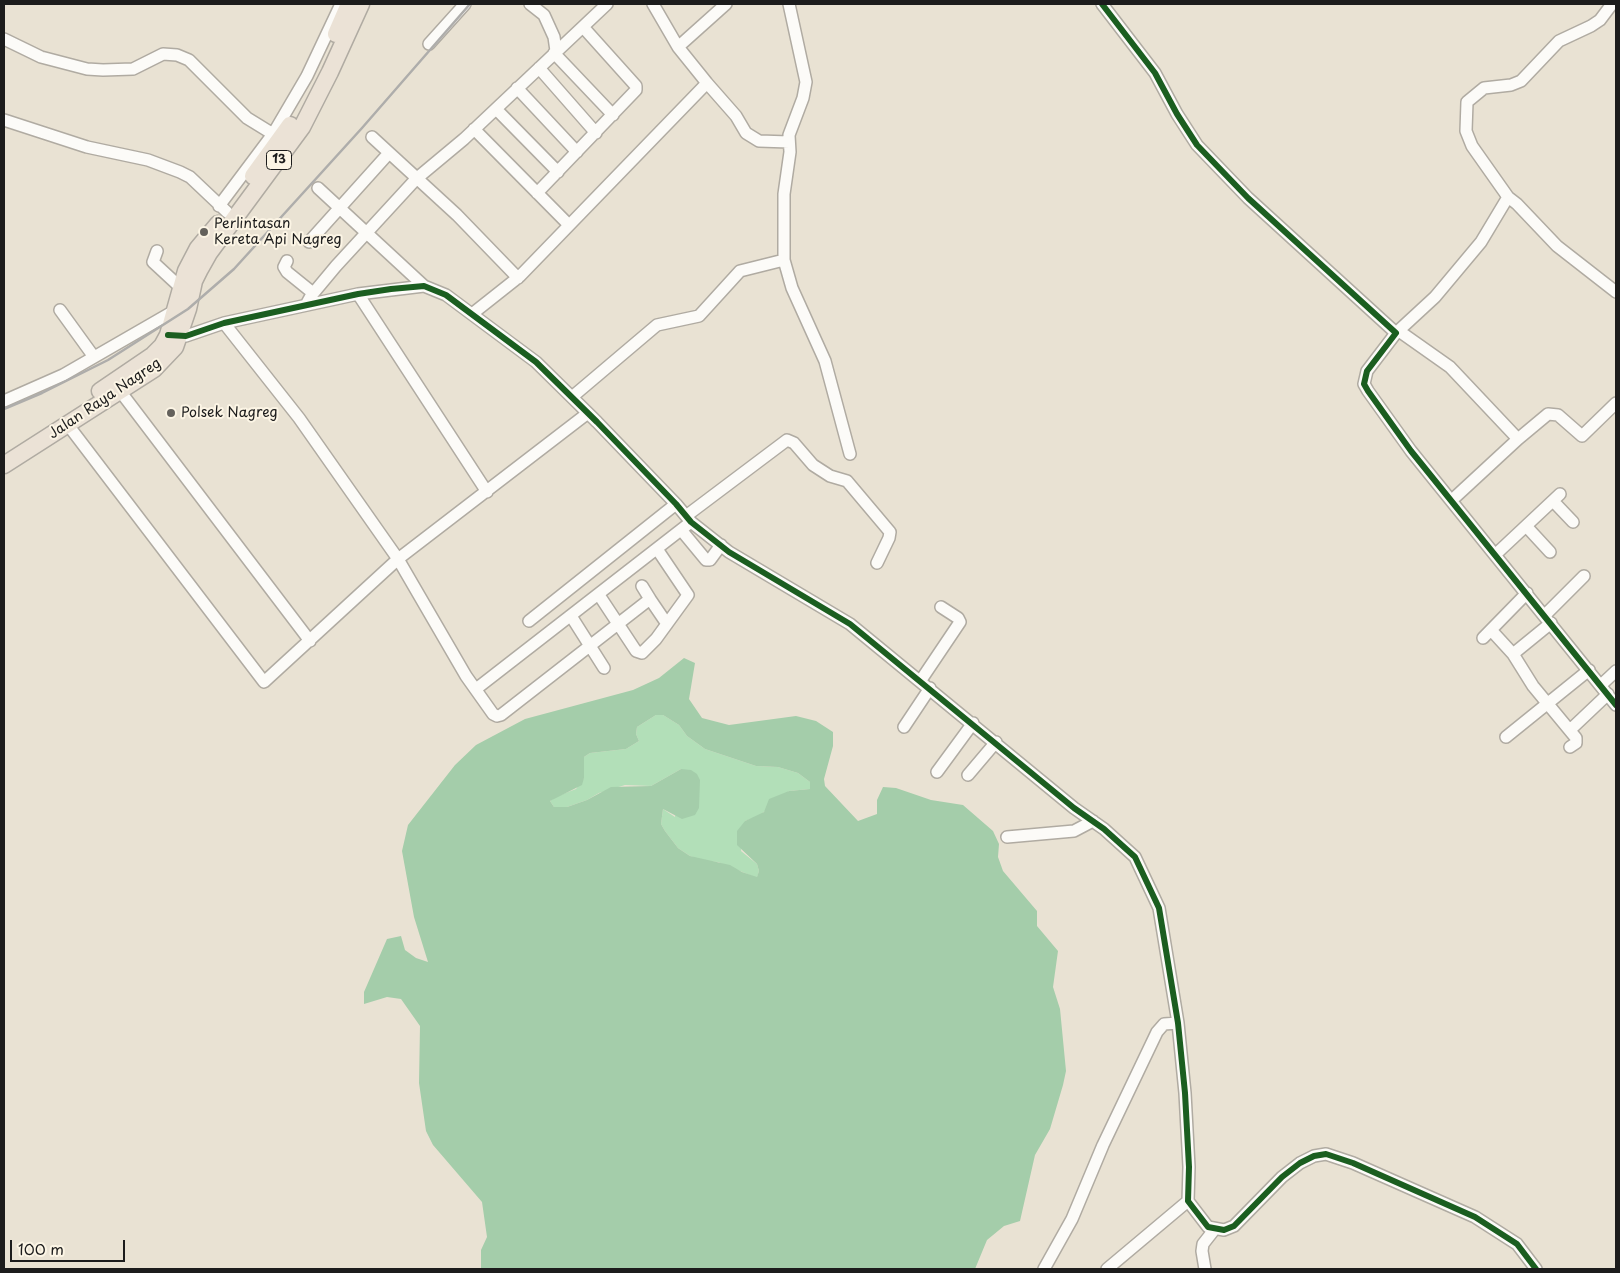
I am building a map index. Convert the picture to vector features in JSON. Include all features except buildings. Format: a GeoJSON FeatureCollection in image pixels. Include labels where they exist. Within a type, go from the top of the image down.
{"type":"FeatureCollection","features":[{"type":"Feature","properties":{"kind":"highway","name":"Jalan Raya Nagreg"},"geometry":{"type":"LineString","coordinates":[[4,465],[158,365],[175,347],[174,311],[180,287],[198,248],[223,209],[295,117],[322,67],[349,4]]}},
{"type":"Feature","properties":{"kind":"highway","name":"Jalan Raya Nagreg"},"geometry":{"type":"LineString","coordinates":[[4,452],[52,424],[153,355],[174,336],[200,269],[302,127],[330,72],[349,4]]}},
{"type":"Feature","properties":{"kind":"street"},"geometry":{"type":"LineString","coordinates":[[4,120],[87,147],[148,160],[180,172],[190,177],[223,209],[273,134],[349,4]]}},
{"type":"Feature","properties":{"kind":"street"},"geometry":{"type":"LineString","coordinates":[[429,44],[465,4]]}},
{"type":"Feature","properties":{"kind":"street"},"geometry":{"type":"LineString","coordinates":[[530,4],[544,15],[554,37],[555,52],[613,115]]}},
{"type":"Feature","properties":{"kind":"street"},"geometry":{"type":"LineString","coordinates":[[306,305],[313,293],[416,179],[496,109],[607,4]]}},
{"type":"Feature","properties":{"kind":"street"},"geometry":{"type":"LineString","coordinates":[[653,4],[678,47],[736,116],[746,133],[753,138],[767,143],[789,142]]}},
{"type":"Feature","properties":{"kind":"street"},"geometry":{"type":"LineString","coordinates":[[678,47],[726,4]]}},
{"type":"Feature","properties":{"kind":"street"},"geometry":{"type":"LineString","coordinates":[[790,4],[806,82],[789,142],[790,152],[784,194],[784,260],[792,288],[824,361],[850,454]]}},
{"type":"Feature","properties":{"kind":"street"},"geometry":{"type":"LineString","coordinates":[[1102,4],[1155,73],[1177,114],[1197,145],[1248,198],[1397,332],[1450,367],[1518,439]]}},
{"type":"Feature","properties":{"kind":"street"},"geometry":{"type":"LineString","coordinates":[[1612,4],[1600,20],[1592,26],[1559,41],[1521,81],[1511,85],[1484,88],[1467,102],[1466,131],[1472,146],[1508,197],[1557,246],[1616,292]]}},
{"type":"Feature","properties":{"kind":"street"},"geometry":{"type":"LineString","coordinates":[[537,193],[636,92],[636,88],[583,28]]}},
{"type":"Feature","properties":{"kind":"street"},"geometry":{"type":"LineString","coordinates":[[4,39],[41,57],[104,70],[133,69],[163,54],[177,55],[189,60],[248,118],[273,134]]}},
{"type":"Feature","properties":{"kind":"street"},"geometry":{"type":"LineString","coordinates":[[539,68],[596,133]]}},
{"type":"Feature","properties":{"kind":"street"},"geometry":{"type":"LineString","coordinates":[[472,314],[518,278],[568,224],[707,83]]}},
{"type":"Feature","properties":{"kind":"street"},"geometry":{"type":"LineString","coordinates":[[517,88],[578,152]]}},
{"type":"Feature","properties":{"kind":"street"},"geometry":{"type":"LineString","coordinates":[[496,109],[558,172]]}},
{"type":"Feature","properties":{"kind":"street"},"geometry":{"type":"LineString","coordinates":[[474,129],[568,224]]}},
{"type":"Feature","properties":{"kind":"street"},"geometry":{"type":"LineString","coordinates":[[372,137],[457,215],[518,278]]}},
{"type":"Feature","properties":{"kind":"street"},"geometry":{"type":"LineString","coordinates":[[309,242],[389,154]]}},
{"type":"Feature","properties":{"kind":"street"},"geometry":{"type":"LineString","coordinates":[[318,188],[424,286],[446,295],[536,362],[588,413],[676,504],[688,519],[721,545],[850,624],[973,723],[1074,808],[1093,821],[1135,858],[1149,883],[1159,908],[1178,1024],[1185,1093],[1189,1167],[1188,1201],[1201,1221],[1214,1230],[1224,1230],[1234,1226],[1282,1177],[1300,1163],[1314,1156],[1326,1154],[1353,1163],[1475,1217],[1517,1244],[1536,1269]]}},
{"type":"Feature","properties":{"kind":"street"},"geometry":{"type":"LineString","coordinates":[[1508,197],[1481,242],[1436,297],[1397,332],[1367,371],[1364,384],[1411,450],[1616,704]]}},
{"type":"Feature","properties":{"kind":"street"},"geometry":{"type":"LineString","coordinates":[[156,251],[153,262],[180,287]]}},
{"type":"Feature","properties":{"kind":"street"},"geometry":{"type":"LineString","coordinates":[[572,397],[657,325],[699,316],[740,271],[784,260]]}},
{"type":"Feature","properties":{"kind":"street"},"geometry":{"type":"LineString","coordinates":[[287,261],[284,267],[287,272],[313,293]]}},
{"type":"Feature","properties":{"kind":"street"},"geometry":{"type":"LineString","coordinates":[[174,336],[224,323],[358,294],[424,286]]}},
{"type":"Feature","properties":{"kind":"street"},"geometry":{"type":"LineString","coordinates":[[358,294],[487,492]]}},
{"type":"Feature","properties":{"kind":"street"},"geometry":{"type":"LineString","coordinates":[[60,310],[94,357]]}},
{"type":"Feature","properties":{"kind":"street"},"geometry":{"type":"LineString","coordinates":[[4,401],[63,375],[174,311]]}},
{"type":"Feature","properties":{"kind":"street"},"geometry":{"type":"LineString","coordinates":[[224,323],[304,425],[398,559],[466,676],[493,714],[502,715],[618,626],[650,599]]}},
{"type":"Feature","properties":{"kind":"street"},"geometry":{"type":"LineString","coordinates":[[120,391],[310,641]]}},
{"type":"Feature","properties":{"kind":"street"},"geometry":{"type":"LineString","coordinates":[[1452,500],[1518,439],[1551,413],[1558,415],[1582,436],[1616,403]]}},
{"type":"Feature","properties":{"kind":"street"},"geometry":{"type":"LineString","coordinates":[[68,425],[264,682],[398,559],[588,413]]}},
{"type":"Feature","properties":{"kind":"street"},"geometry":{"type":"LineString","coordinates":[[476,689],[599,596],[656,549],[682,531],[688,519],[787,440],[794,443],[813,464],[830,476],[847,481],[890,532],[877,563]]}},
{"type":"Feature","properties":{"kind":"street"},"geometry":{"type":"LineString","coordinates":[[1496,554],[1557,498],[1573,522]]}},
{"type":"Feature","properties":{"kind":"street"},"geometry":{"type":"LineString","coordinates":[[529,621],[676,504]]}},
{"type":"Feature","properties":{"kind":"street"},"geometry":{"type":"LineString","coordinates":[[1526,526],[1550,552]]}},
{"type":"Feature","properties":{"kind":"street"},"geometry":{"type":"LineString","coordinates":[[682,531],[706,560],[710,560],[721,545]]}},
{"type":"Feature","properties":{"kind":"street"},"geometry":{"type":"LineString","coordinates":[[599,596],[636,651],[642,653],[668,624],[688,595],[656,549]]}},
{"type":"Feature","properties":{"kind":"street"},"geometry":{"type":"LineString","coordinates":[[1513,654],[1548,619],[1584,576]]}},
{"type":"Feature","properties":{"kind":"street"},"geometry":{"type":"LineString","coordinates":[[642,586],[668,624]]}},
{"type":"Feature","properties":{"kind":"street"},"geometry":{"type":"LineString","coordinates":[[1527,593],[1487,634],[1513,654],[1533,686],[1570,730],[1576,741],[1570,747]]}},
{"type":"Feature","properties":{"kind":"street"},"geometry":{"type":"LineString","coordinates":[[904,727],[925,684],[960,622],[958,618],[941,607]]}},
{"type":"Feature","properties":{"kind":"street"},"geometry":{"type":"LineString","coordinates":[[571,616],[604,668]]}},
{"type":"Feature","properties":{"kind":"street"},"geometry":{"type":"LineString","coordinates":[[1506,738],[1549,705],[1589,670]]}},
{"type":"Feature","properties":{"kind":"street"},"geometry":{"type":"LineString","coordinates":[[1570,730],[1604,690],[1616,671]]}},
{"type":"Feature","properties":{"kind":"street"},"geometry":{"type":"LineString","coordinates":[[937,772],[973,723]]}},
{"type":"Feature","properties":{"kind":"street"},"geometry":{"type":"LineString","coordinates":[[968,775],[996,742]]}},
{"type":"Feature","properties":{"kind":"street"},"geometry":{"type":"LineString","coordinates":[[1007,837],[1074,831],[1093,821]]}},
{"type":"Feature","properties":{"kind":"street"},"geometry":{"type":"LineString","coordinates":[[1044,1269],[1072,1219],[1103,1145],[1132,1088],[1153,1038],[1164,1024],[1178,1024]]}},
{"type":"Feature","properties":{"kind":"street"},"geometry":{"type":"LineString","coordinates":[[1107,1269],[1188,1201]]}},
{"type":"Feature","properties":{"kind":"street"},"geometry":{"type":"LineString","coordinates":[[1205,1269],[1202,1251],[1203,1244],[1214,1230]]}},
{"type":"Feature","properties":{"kind":"green space"},"geometry":{"type":"Polygon","coordinates":[[[684,658],[695,663],[689,699],[702,718],[729,725],[796,716],[816,721],[833,732],[833,746],[824,779],[825,786],[858,821],[877,814],[877,800],[883,787],[896,788],[931,800],[963,805],[993,831],[999,844],[998,857],[1003,871],[1037,911],[1037,926],[1058,951],[1053,987],[1060,1009],[1066,1071],[1050,1129],[1035,1155],[1020,1221],[1004,1226],[987,1240],[975,1269],[481,1269],[481,1250],[487,1237],[482,1202],[433,1145],[426,1131],[419,1083],[420,1026],[401,999],[387,997],[364,1004],[364,992],[387,939],[401,936],[405,950],[416,958],[428,962],[414,917],[402,851],[408,825],[455,765],[476,745],[525,719],[633,690],[659,678],[684,658]],[[656,715],[637,727],[636,734],[639,741],[626,749],[590,753],[584,757],[582,785],[550,801],[554,807],[567,807],[587,800],[611,787],[651,786],[681,769],[691,770],[697,774],[700,780],[699,808],[695,815],[682,819],[663,809],[661,824],[665,831],[678,848],[690,856],[730,865],[742,872],[757,877],[759,871],[757,864],[737,845],[737,831],[745,821],[764,812],[769,799],[789,791],[810,789],[810,782],[798,773],[778,767],[756,766],[705,749],[687,736],[679,725],[663,715],[656,715]]]}},
{"type":"Feature","properties":{"kind":"green space"},"geometry":{"type":"Polygon","coordinates":[[[656,715],[663,715],[679,725],[687,736],[705,749],[756,766],[778,767],[798,773],[810,782],[810,789],[789,791],[759,816],[745,821],[741,851],[757,864],[759,871],[757,878],[718,862],[703,861],[690,856],[678,848],[665,831],[661,824],[663,809],[675,817],[681,769],[651,786],[625,785],[599,793],[587,800],[567,807],[554,807],[550,801],[555,797],[576,789],[584,778],[584,757],[590,753],[626,749],[639,741],[636,734],[637,727],[656,715]]]}},
{"type":"Feature","properties":{"kind":"railway"},"geometry":{"type":"LineString","coordinates":[[4,409],[42,393],[108,360],[188,309],[234,269],[362,128],[470,4]]}},
{"type":"Feature","properties":{"kind":"cycle path"},"geometry":{"type":"LineString","coordinates":[[1102,4],[1155,73],[1177,114],[1197,145],[1248,198],[1396,333],[1367,371],[1364,384],[1368,391],[1411,451],[1616,705]]}},
{"type":"Feature","properties":{"kind":"cycle path"},"geometry":{"type":"LineString","coordinates":[[168,335],[186,336],[224,323],[358,294],[391,289],[424,286],[446,295],[536,362],[597,422],[691,522],[729,552],[850,624],[1074,808],[1104,829],[1135,857],[1159,908],[1178,1023],[1185,1093],[1189,1167],[1188,1201],[1208,1227],[1224,1230],[1234,1226],[1282,1177],[1300,1163],[1314,1156],[1326,1154],[1353,1163],[1475,1217],[1517,1244],[1536,1269]]}},
{"type":"Feature","properties":{"kind":"place","name":"Perlintasan Kereta Api Nagreg"},"geometry":{"type":"Point","coordinates":[204,232]}},
{"type":"Feature","properties":{"kind":"place","name":"Polsek Nagreg"},"geometry":{"type":"Point","coordinates":[171,413]}}]}
